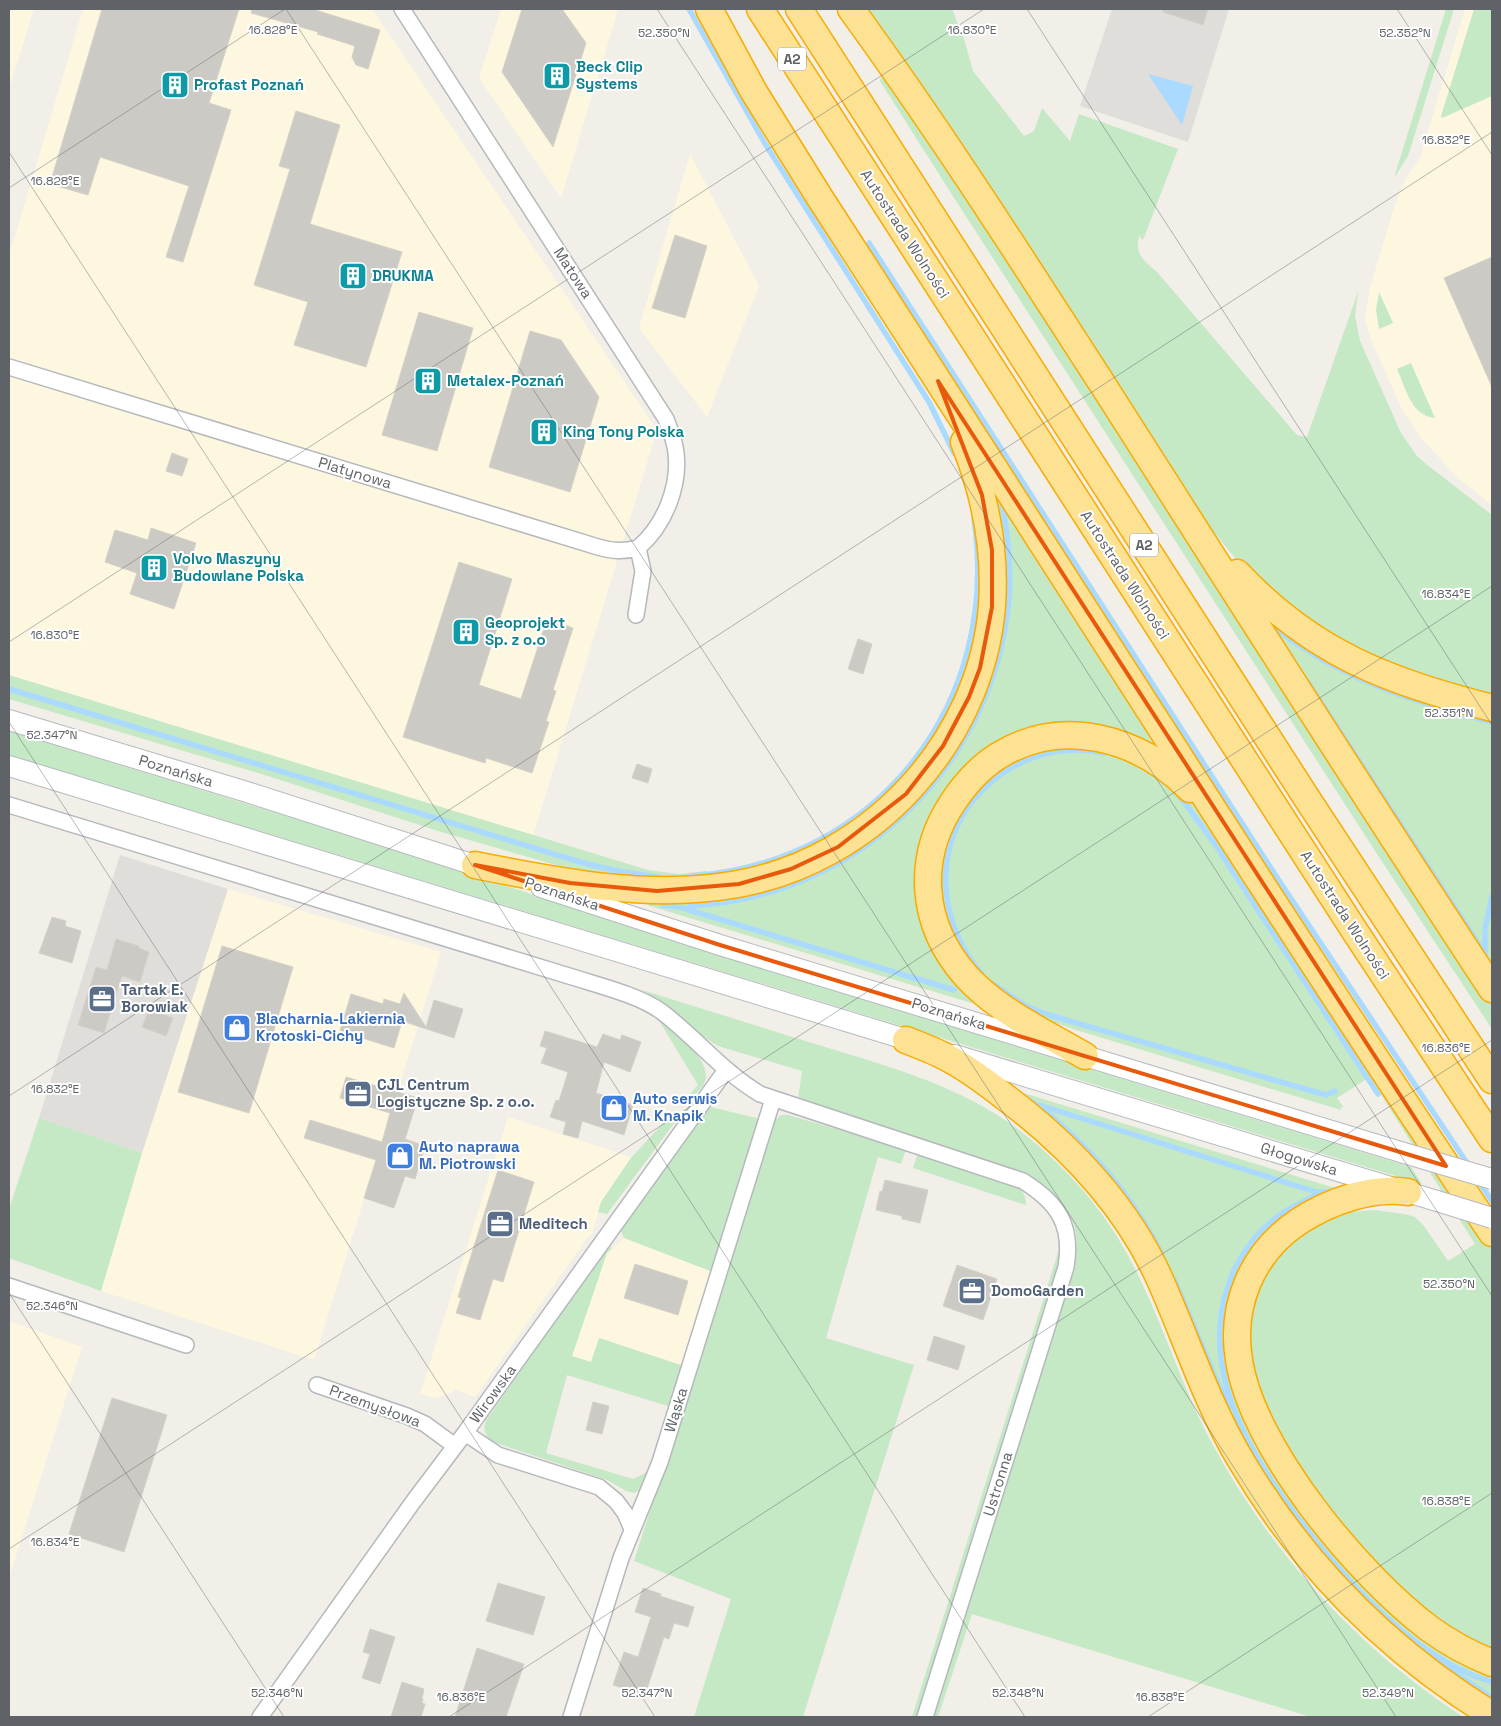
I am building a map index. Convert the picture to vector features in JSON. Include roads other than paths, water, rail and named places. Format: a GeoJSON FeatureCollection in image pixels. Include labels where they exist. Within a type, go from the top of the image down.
{"type":"FeatureCollection","features":[{"type":"Feature","properties":{"kind":"highway"},"geometry":{"type":"LineString","coordinates":[[709,9],[754,92],[786,145],[1230,836],[1492,1234]]}},
{"type":"Feature","properties":{"kind":"highway","name":"Autostrada Wolności"},"geometry":{"type":"LineString","coordinates":[[760,9],[1351,925],[1492,1139]]}},
{"type":"Feature","properties":{"kind":"highway","name":"Autostrada Wolności"},"geometry":{"type":"LineString","coordinates":[[799,9],[1306,797],[1492,1080]]}},
{"type":"Feature","properties":{"kind":"highway"},"geometry":{"type":"LineString","coordinates":[[851,9],[896,71],[990,211],[1342,760],[1492,989]]}},
{"type":"Feature","properties":{"kind":"highway"},"geometry":{"type":"LineString","coordinates":[[475,865],[570,883],[656,891],[686,890],[739,884],[791,869],[838,847],[883,815],[906,794],[943,746],[969,697],[980,668],[988,637],[992,607],[992,550],[982,495],[958,427],[938,382]]}},
{"type":"Feature","properties":{"kind":"highway"},"geometry":{"type":"LineString","coordinates":[[1193,525],[1261,598],[1290,622],[1322,644],[1366,668],[1390,678],[1492,708]]}},
{"type":"Feature","properties":{"kind":"highway"},"geometry":{"type":"LineString","coordinates":[[1085,1056],[1027,1024],[989,999],[965,975],[947,950],[932,917],[927,878],[935,838],[951,805],[976,773],[998,756],[1030,741],[1054,736],[1090,736],[1132,748],[1168,769],[1196,795],[1230,836]]}},
{"type":"Feature","properties":{"kind":"highway"},"geometry":{"type":"LineString","coordinates":[[906,1040],[943,1055],[980,1078],[1044,1129],[1088,1172],[1112,1200],[1144,1249],[1161,1282],[1219,1420],[1251,1477],[1282,1523],[1324,1576],[1379,1632],[1433,1676],[1492,1715]]}},
{"type":"Feature","properties":{"kind":"highway"},"geometry":{"type":"LineString","coordinates":[[1408,1192],[1382,1192],[1339,1202],[1311,1214],[1279,1237],[1259,1260],[1244,1288],[1237,1321],[1239,1359],[1246,1387],[1265,1432],[1300,1489],[1340,1541],[1382,1586],[1423,1623],[1456,1646],[1492,1663]]}},
{"type":"Feature","properties":{"kind":"main road","name":"Poznańska"},"geometry":{"type":"LineString","coordinates":[[9,720],[247,792],[720,945],[1492,1179]]}},
{"type":"Feature","properties":{"kind":"main road"},"geometry":{"type":"LineString","coordinates":[[9,766],[906,1040]]}},
{"type":"Feature","properties":{"kind":"main road","name":"Głogowska"},"geometry":{"type":"LineString","coordinates":[[906,1040],[1492,1218]]}},
{"type":"Feature","properties":{"kind":"street","name":"Matowa"},"geometry":{"type":"LineString","coordinates":[[402,9],[666,419],[676,451],[677,467],[675,481],[664,514],[655,530],[638,548]]}},
{"type":"Feature","properties":{"kind":"street","name":"Platynowa"},"geometry":{"type":"LineString","coordinates":[[9,367],[611,551],[626,551],[638,548]]}},
{"type":"Feature","properties":{"kind":"street"},"geometry":{"type":"LineString","coordinates":[[636,615],[643,571],[638,548]]}},
{"type":"Feature","properties":{"kind":"street"},"geometry":{"type":"LineString","coordinates":[[9,805],[630,996],[662,1011],[747,1087],[773,1099]]}},
{"type":"Feature","properties":{"kind":"street","name":"Wirowska"},"geometry":{"type":"LineString","coordinates":[[260,1717],[413,1502],[465,1434],[726,1070]]}},
{"type":"Feature","properties":{"kind":"street","name":"Ustronna"},"geometry":{"type":"LineString","coordinates":[[773,1099],[1023,1181],[1048,1199],[1064,1222],[1068,1234],[1069,1250],[1063,1277],[924,1717]]}},
{"type":"Feature","properties":{"kind":"street","name":"Wąska"},"geometry":{"type":"LineString","coordinates":[[571,1717],[611,1588],[632,1529],[660,1462],[773,1099]]}},
{"type":"Feature","properties":{"kind":"street"},"geometry":{"type":"LineString","coordinates":[[9,1286],[186,1345]]}},
{"type":"Feature","properties":{"kind":"street","name":"Przemysłowa"},"geometry":{"type":"LineString","coordinates":[[317,1386],[407,1416],[425,1424],[456,1446]]}},
{"type":"Feature","properties":{"kind":"street"},"geometry":{"type":"LineString","coordinates":[[465,1434],[498,1455],[599,1487],[616,1501],[625,1513],[632,1529]]}},
{"type":"Feature","properties":{"kind":"water"},"geometry":{"type":"Polygon","coordinates":[[[1148,74],[1193,86],[1182,125],[1148,74]]]}},
{"type":"Feature","properties":{"kind":"waterway"},"geometry":{"type":"LineString","coordinates":[[689,9],[764,142],[929,402],[954,453]]}},
{"type":"Feature","properties":{"kind":"waterway"},"geometry":{"type":"LineString","coordinates":[[869,243],[1276,876],[1469,1166]]}},
{"type":"Feature","properties":{"kind":"waterway"},"geometry":{"type":"LineString","coordinates":[[690,906],[751,897],[808,878],[861,849],[907,812],[946,766],[977,715],[998,658],[1010,585],[1006,526],[1002,503]]}},
{"type":"Feature","properties":{"kind":"waterway"},"geometry":{"type":"LineString","coordinates":[[692,876],[759,864],[819,840],[871,805],[913,761],[946,709],[968,650],[977,587],[974,519]]}},
{"type":"Feature","properties":{"kind":"waterway"},"geometry":{"type":"LineString","coordinates":[[1272,626],[1324,660],[1377,686],[1433,706],[1492,722]]}},
{"type":"Feature","properties":{"kind":"waterway"},"geometry":{"type":"LineString","coordinates":[[1307,681],[1485,954]]}},
{"type":"Feature","properties":{"kind":"waterway"},"geometry":{"type":"LineString","coordinates":[[9,689],[587,864],[658,877]]}},
{"type":"Feature","properties":{"kind":"waterway"},"geometry":{"type":"LineString","coordinates":[[981,973],[962,945],[950,915],[946,884],[948,854],[958,826],[974,800],[997,777],[1027,760],[1065,750],[1086,750],[1105,753]]}},
{"type":"Feature","properties":{"kind":"waterway"},"geometry":{"type":"LineString","coordinates":[[1179,795],[1215,844],[1378,1094]]}},
{"type":"Feature","properties":{"kind":"waterway"},"geometry":{"type":"LineString","coordinates":[[1485,953],[1485,929],[1492,896]]}},
{"type":"Feature","properties":{"kind":"waterway"},"geometry":{"type":"LineString","coordinates":[[662,905],[679,907],[954,990]]}},
{"type":"Feature","properties":{"kind":"waterway"},"geometry":{"type":"LineString","coordinates":[[993,984],[1026,1006],[1049,1015],[1326,1095],[1335,1091]]}},
{"type":"Feature","properties":{"kind":"waterway"},"geometry":{"type":"LineString","coordinates":[[1030,1101],[1066,1129],[1107,1171],[1131,1202],[1161,1253]]}},
{"type":"Feature","properties":{"kind":"waterway"},"geometry":{"type":"LineString","coordinates":[[1039,1105],[1316,1192],[1334,1192]]}},
{"type":"Feature","properties":{"kind":"waterway"},"geometry":{"type":"LineString","coordinates":[[1479,1182],[1492,1201]]}},
{"type":"Feature","properties":{"kind":"waterway"},"geometry":{"type":"LineString","coordinates":[[1314,1196],[1284,1212],[1257,1235],[1243,1254],[1232,1275],[1220,1322],[1221,1358],[1229,1393],[1242,1428],[1259,1461],[1280,1493],[1324,1551],[1359,1591],[1399,1629],[1421,1646],[1444,1661],[1492,1682]]}},
{"type":"Feature","properties":{"kind":"waterway"},"geometry":{"type":"LineString","coordinates":[[1174,1279],[1229,1406]]}},
{"type":"Feature","properties":{"kind":"waterway"},"geometry":{"type":"LineString","coordinates":[[1434,1658],[1492,1698]]}},
{"type":"Feature","properties":{"kind":"place","name":"Beck Clip Systems"},"geometry":{"type":"Point","coordinates":[557,76]}},
{"type":"Feature","properties":{"kind":"place","name":"Profast Poznań"},"geometry":{"type":"Point","coordinates":[175,85]}},
{"type":"Feature","properties":{"kind":"place","name":"DRUKMA"},"geometry":{"type":"Point","coordinates":[353,276]}},
{"type":"Feature","properties":{"kind":"place","name":"Metalex-Poznań"},"geometry":{"type":"Point","coordinates":[428,381]}},
{"type":"Feature","properties":{"kind":"place","name":"King Tony Polska"},"geometry":{"type":"Point","coordinates":[544,432]}},
{"type":"Feature","properties":{"kind":"place","name":"Volvo Maszyny Budowlane Polska"},"geometry":{"type":"Point","coordinates":[154,568]}},
{"type":"Feature","properties":{"kind":"place","name":"Geoprojekt Sp. z o.o"},"geometry":{"type":"Point","coordinates":[466,632]}},
{"type":"Feature","properties":{"kind":"place","name":"Tartak E. Borowiak"},"geometry":{"type":"Point","coordinates":[102,999]}},
{"type":"Feature","properties":{"kind":"place","name":"Blacharnia-Lakiernia Krotoski-Cichy"},"geometry":{"type":"Point","coordinates":[237,1028]}},
{"type":"Feature","properties":{"kind":"place","name":"CJL Centrum Logistyczne Sp. z o.o."},"geometry":{"type":"Point","coordinates":[358,1094]}},
{"type":"Feature","properties":{"kind":"place","name":"Auto serwis M. Knapik"},"geometry":{"type":"Point","coordinates":[614,1108]}},
{"type":"Feature","properties":{"kind":"place","name":"Auto naprawa M. Piotrowski"},"geometry":{"type":"Point","coordinates":[400,1156]}},
{"type":"Feature","properties":{"kind":"place","name":"Meditech"},"geometry":{"type":"Point","coordinates":[500,1224]}},
{"type":"Feature","properties":{"kind":"place","name":"DomoGarden"},"geometry":{"type":"Point","coordinates":[972,1291]}}]}
